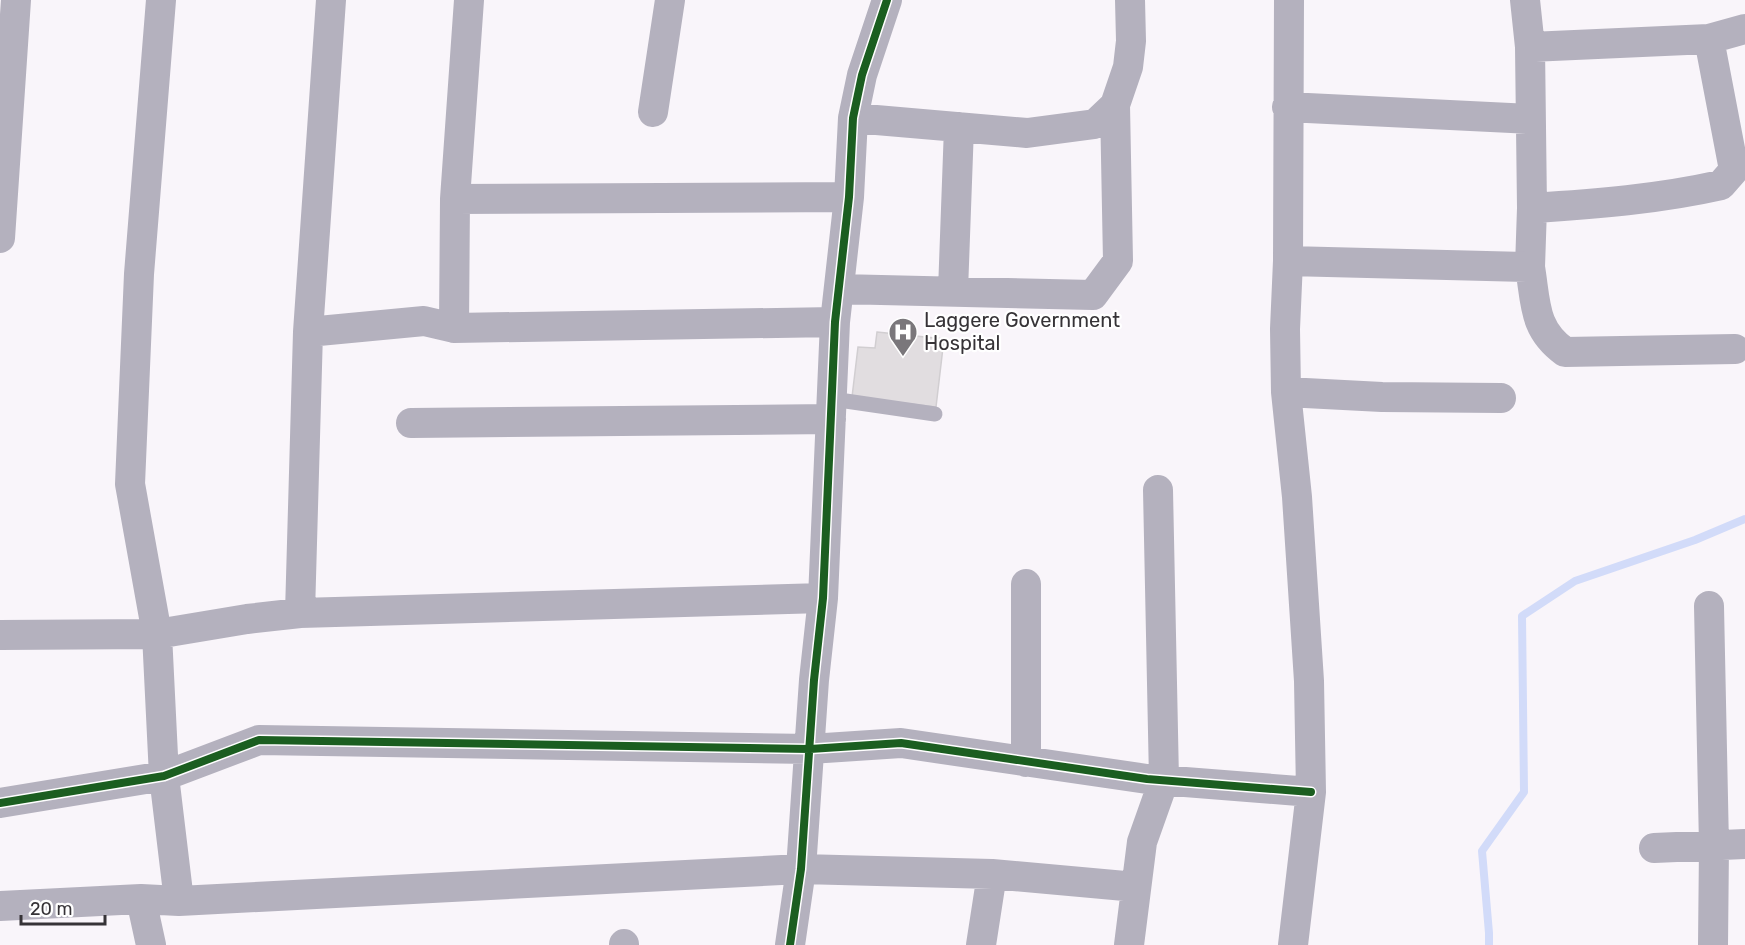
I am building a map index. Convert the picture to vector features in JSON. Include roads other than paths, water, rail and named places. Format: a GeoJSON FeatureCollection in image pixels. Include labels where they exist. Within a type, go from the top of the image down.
{"type":"FeatureCollection","features":[{"type":"Feature","properties":{"kind":"street"},"geometry":{"type":"LineString","coordinates":[[0,238],[16,0]]}},
{"type":"Feature","properties":{"kind":"street"},"geometry":{"type":"LineString","coordinates":[[161,0],[139,274],[130,484],[157,634],[164,776],[179,901]]}},
{"type":"Feature","properties":{"kind":"street"},"geometry":{"type":"LineString","coordinates":[[300,613],[308,332],[331,0]]}},
{"type":"Feature","properties":{"kind":"street"},"geometry":{"type":"LineString","coordinates":[[454,328],[455,199],[469,0]]}},
{"type":"Feature","properties":{"kind":"street"},"geometry":{"type":"LineString","coordinates":[[653,112],[670,0]]}},
{"type":"Feature","properties":{"kind":"street"},"geometry":{"type":"LineString","coordinates":[[790,945],[801,869],[814,680],[824,598],[835,322],[849,197],[853,118],[862,75],[886,0]]}},
{"type":"Feature","properties":{"kind":"street"},"geometry":{"type":"LineString","coordinates":[[838,289],[1093,294],[1118,261],[1115,105],[1128,67],[1131,40],[1130,0]]}},
{"type":"Feature","properties":{"kind":"street"},"geometry":{"type":"LineString","coordinates":[[1289,0],[1286,392],[1297,497],[1309,681],[1311,792],[1293,945]]}},
{"type":"Feature","properties":{"kind":"street"},"geometry":{"type":"LineString","coordinates":[[1525,0],[1530,47],[1532,208],[1530,267],[1539,323],[1552,342],[1566,352],[1735,349]]}},
{"type":"Feature","properties":{"kind":"street"},"geometry":{"type":"LineString","coordinates":[[1530,47],[1709,39],[1745,29]]}},
{"type":"Feature","properties":{"kind":"street"},"geometry":{"type":"LineString","coordinates":[[1532,208],[1601,204],[1721,185],[1734,170],[1709,39]]}},
{"type":"Feature","properties":{"kind":"street"},"geometry":{"type":"LineString","coordinates":[[853,118],[1027,133],[1095,124],[1115,105]]}},
{"type":"Feature","properties":{"kind":"street"},"geometry":{"type":"LineString","coordinates":[[1287,107],[1530,119]]}},
{"type":"Feature","properties":{"kind":"street"},"geometry":{"type":"LineString","coordinates":[[953,291],[959,127]]}},
{"type":"Feature","properties":{"kind":"street"},"geometry":{"type":"LineString","coordinates":[[455,199],[849,197]]}},
{"type":"Feature","properties":{"kind":"street"},"geometry":{"type":"LineString","coordinates":[[1288,261],[1530,267]]}},
{"type":"Feature","properties":{"kind":"street"},"geometry":{"type":"LineString","coordinates":[[308,332],[424,321],[454,328],[835,322]]}},
{"type":"Feature","properties":{"kind":"street"},"geometry":{"type":"LineString","coordinates":[[1286,392],[1382,397],[1501,398]]}},
{"type":"Feature","properties":{"kind":"street"},"geometry":{"type":"LineString","coordinates":[[411,423],[831,409]]}},
{"type":"Feature","properties":{"kind":"street"},"geometry":{"type":"LineString","coordinates":[[1129,945],[1142,842],[1164,780],[1158,490]]}},
{"type":"Feature","properties":{"kind":"street"},"geometry":{"type":"LineString","coordinates":[[1026,584],[1026,762]]}},
{"type":"Feature","properties":{"kind":"street"},"geometry":{"type":"LineString","coordinates":[[0,635],[157,634],[300,613],[824,598]]}},
{"type":"Feature","properties":{"kind":"street"},"geometry":{"type":"LineString","coordinates":[[1709,606],[1714,846],[1713,945]]}},
{"type":"Feature","properties":{"kind":"street"},"geometry":{"type":"LineString","coordinates":[[0,803],[164,776],[259,740],[810,749],[901,743],[1164,780],[1311,792]]}},
{"type":"Feature","properties":{"kind":"street"},"geometry":{"type":"LineString","coordinates":[[1654,848],[1745,844]]}},
{"type":"Feature","properties":{"kind":"street"},"geometry":{"type":"LineString","coordinates":[[0,906],[141,899],[179,901],[801,869],[992,874],[1136,887]]}},
{"type":"Feature","properties":{"kind":"street"},"geometry":{"type":"LineString","coordinates":[[981,945],[992,874]]}},
{"type":"Feature","properties":{"kind":"street"},"geometry":{"type":"LineString","coordinates":[[141,899],[151,945]]}},
{"type":"Feature","properties":{"kind":"lane"},"geometry":{"type":"LineString","coordinates":[[831,409],[935,414]]}},
{"type":"Feature","properties":{"kind":"waterway"},"geometry":{"type":"LineString","coordinates":[[1489,945],[1482,851],[1524,792],[1522,616],[1575,581],[1695,540],[1745,519]]}},
{"type":"Feature","properties":{"kind":"place","name":"Laggere Government Hospital"},"geometry":{"type":"Point","coordinates":[903,358]}}]}
